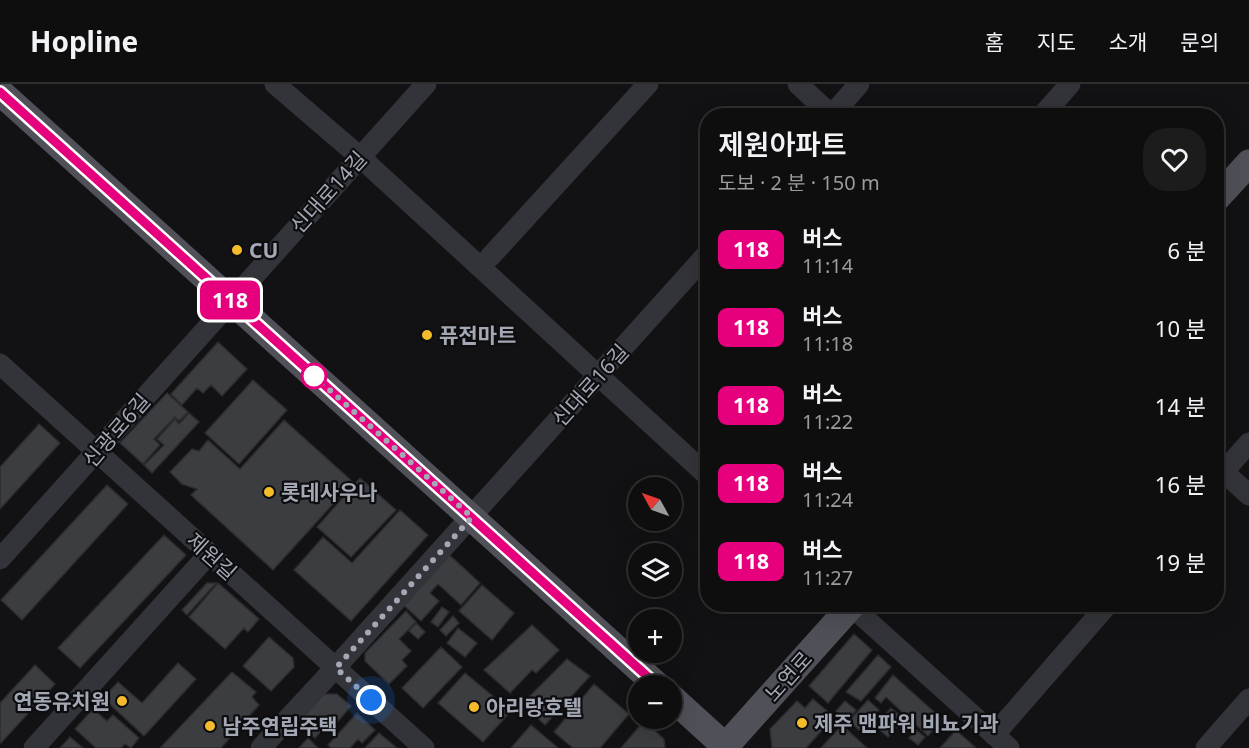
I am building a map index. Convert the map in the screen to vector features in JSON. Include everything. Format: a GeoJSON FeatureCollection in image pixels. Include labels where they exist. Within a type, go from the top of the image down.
{"type":"FeatureCollection","features":[{"type":"Feature","properties":{"kind":"main road"},"geometry":{"type":"LineString","coordinates":[[0,92],[646,675]]}},
{"type":"Feature","properties":{"kind":"main road"},"geometry":{"type":"LineString","coordinates":[[1224,190],[1249,163]]}},
{"type":"Feature","properties":{"kind":"main road","name":"노연로"},"geometry":{"type":"LineString","coordinates":[[726,747],[845,612]]}},
{"type":"Feature","properties":{"kind":"main road"},"geometry":{"type":"LineString","coordinates":[[682,707],[726,747]]}},
{"type":"Feature","properties":{"kind":"street"},"geometry":{"type":"LineString","coordinates":[[275,84],[360,157],[700,469]]}},
{"type":"Feature","properties":{"kind":"street","name":"신대로14길"},"geometry":{"type":"LineString","coordinates":[[230,300],[426,84]]}},
{"type":"Feature","properties":{"kind":"street"},"geometry":{"type":"LineString","coordinates":[[490,256],[648,84]]}},
{"type":"Feature","properties":{"kind":"street"},"geometry":{"type":"LineString","coordinates":[[798,84],[824,108]]}},
{"type":"Feature","properties":{"kind":"street"},"geometry":{"type":"LineString","coordinates":[[838,108],[859,84]]}},
{"type":"Feature","properties":{"kind":"street"},"geometry":{"type":"LineString","coordinates":[[1049,108],[1070,84]]}},
{"type":"Feature","properties":{"kind":"street","name":"신대로16길"},"geometry":{"type":"LineString","coordinates":[[261,748],[336,668],[700,262]]}},
{"type":"Feature","properties":{"kind":"street","name":"신광로6길"},"geometry":{"type":"LineString","coordinates":[[0,559],[230,300]]}},
{"type":"Feature","properties":{"kind":"street","name":"제원길"},"geometry":{"type":"LineString","coordinates":[[0,364],[424,748]]}},
{"type":"Feature","properties":{"kind":"street"},"geometry":{"type":"LineString","coordinates":[[1224,467],[1249,443]]}},
{"type":"Feature","properties":{"kind":"street"},"geometry":{"type":"LineString","coordinates":[[1224,476],[1249,495]]}},
{"type":"Feature","properties":{"kind":"street"},"geometry":{"type":"LineString","coordinates":[[34,748],[209,554]]}},
{"type":"Feature","properties":{"kind":"street"},"geometry":{"type":"LineString","coordinates":[[859,612],[1001,742],[1102,612]]}},
{"type":"Feature","properties":{"kind":"street"},"geometry":{"type":"LineString","coordinates":[[1206,748],[1249,699]]}},
{"type":"Feature","properties":{"kind":"building"},"geometry":{"type":"Polygon","coordinates":[[[218,342],[247,369],[222,396],[211,385],[203,393],[197,388],[182,405],[171,394],[218,342]]]}},
{"type":"Feature","properties":{"kind":"building"},"geometry":{"type":"Polygon","coordinates":[[[253,380],[287,410],[239,464],[205,433],[253,380]]]}},
{"type":"Feature","properties":{"kind":"building"},"geometry":{"type":"Polygon","coordinates":[[[167,393],[188,412],[179,421],[175,417],[154,439],[160,445],[143,464],[120,443],[167,393]]]}},
{"type":"Feature","properties":{"kind":"building"},"geometry":{"type":"Polygon","coordinates":[[[189,413],[199,422],[152,473],[144,465],[164,445],[157,439],[175,419],[179,424],[189,413]]]}},
{"type":"Feature","properties":{"kind":"building","name":"롯데사우나"},"geometry":{"type":"Polygon","coordinates":[[[284,420],[353,482],[273,570],[191,495],[197,489],[182,484],[170,472],[192,449],[199,451],[208,440],[240,469],[284,420]]]}},
{"type":"Feature","properties":{"kind":"building"},"geometry":{"type":"Polygon","coordinates":[[[39,424],[60,443],[0,509],[0,467],[39,424]]]}},
{"type":"Feature","properties":{"kind":"building"},"geometry":{"type":"Polygon","coordinates":[[[360,478],[396,510],[351,557],[317,527],[360,478]]]}},
{"type":"Feature","properties":{"kind":"building"},"geometry":{"type":"Polygon","coordinates":[[[107,485],[128,504],[22,620],[1,600],[107,485]]]}},
{"type":"Feature","properties":{"kind":"building"},"geometry":{"type":"Polygon","coordinates":[[[400,510],[428,535],[351,621],[294,570],[323,537],[352,563],[400,510]]]}},
{"type":"Feature","properties":{"kind":"building"},"geometry":{"type":"Polygon","coordinates":[[[164,535],[186,555],[80,668],[58,648],[164,535]]]}},
{"type":"Feature","properties":{"kind":"building"},"geometry":{"type":"Polygon","coordinates":[[[445,551],[480,583],[461,605],[438,584],[430,593],[439,601],[421,621],[399,601],[445,551]]]}},
{"type":"Feature","properties":{"kind":"building"},"geometry":{"type":"Polygon","coordinates":[[[207,583],[216,583],[187,615],[182,610],[207,583]]]}},
{"type":"Feature","properties":{"kind":"building"},"geometry":{"type":"Polygon","coordinates":[[[218,583],[259,619],[248,632],[244,628],[225,649],[189,617],[218,583]]]}},
{"type":"Feature","properties":{"kind":"building"},"geometry":{"type":"Polygon","coordinates":[[[482,585],[514,613],[492,640],[459,611],[482,585]]]}},
{"type":"Feature","properties":{"kind":"building"},"geometry":{"type":"Polygon","coordinates":[[[442,607],[449,612],[438,627],[431,622],[442,607]]]}},
{"type":"Feature","properties":{"kind":"building"},"geometry":{"type":"Polygon","coordinates":[[[406,611],[416,622],[399,639],[411,651],[402,660],[407,666],[389,684],[365,661],[365,653],[406,611]]]}},
{"type":"Feature","properties":{"kind":"building"},"geometry":{"type":"Polygon","coordinates":[[[453,616],[459,623],[446,636],[440,630],[453,616]]]}},
{"type":"Feature","properties":{"kind":"building"},"geometry":{"type":"Polygon","coordinates":[[[416,623],[425,632],[418,639],[409,631],[416,623]]]}},
{"type":"Feature","properties":{"kind":"building"},"geometry":{"type":"Polygon","coordinates":[[[532,625],[559,650],[536,673],[532,670],[510,693],[484,670],[532,625]]]}},
{"type":"Feature","properties":{"kind":"building"},"geometry":{"type":"Polygon","coordinates":[[[458,628],[477,643],[465,657],[447,643],[458,628]]]}},
{"type":"Feature","properties":{"kind":"building"},"geometry":{"type":"Polygon","coordinates":[[[854,634],[872,650],[828,703],[809,686],[854,634]]]}},
{"type":"Feature","properties":{"kind":"building"},"geometry":{"type":"Polygon","coordinates":[[[269,637],[293,658],[294,667],[271,691],[243,666],[269,637]]]}},
{"type":"Feature","properties":{"kind":"building"},"geometry":{"type":"Polygon","coordinates":[[[441,647],[462,667],[423,708],[402,688],[441,647]]]}},
{"type":"Feature","properties":{"kind":"building"},"geometry":{"type":"Polygon","coordinates":[[[878,655],[891,667],[861,701],[846,692],[878,655]]]}},
{"type":"Feature","properties":{"kind":"building"},"geometry":{"type":"Polygon","coordinates":[[[567,659],[590,676],[545,725],[522,704],[567,659]]]}},
{"type":"Feature","properties":{"kind":"building","name":"연동유치원"},"geometry":{"type":"Polygon","coordinates":[[[178,663],[196,679],[144,736],[103,698],[118,682],[142,703],[178,663]]]}},
{"type":"Feature","properties":{"kind":"building"},"geometry":{"type":"Polygon","coordinates":[[[35,665],[55,684],[0,744],[0,703],[35,665]]]}},
{"type":"Feature","properties":{"kind":"building","name":"남주연립주택"},"geometry":{"type":"Polygon","coordinates":[[[232,672],[256,692],[252,697],[259,705],[221,748],[160,748],[232,672]]]}},
{"type":"Feature","properties":{"kind":"building","name":"아리랑호텔"},"geometry":{"type":"Polygon","coordinates":[[[465,673],[511,711],[483,742],[438,703],[465,673]]]}},
{"type":"Feature","properties":{"kind":"building"},"geometry":{"type":"Polygon","coordinates":[[[893,675],[942,719],[928,736],[886,697],[881,703],[875,698],[893,675]]]}},
{"type":"Feature","properties":{"kind":"building"},"geometry":{"type":"Polygon","coordinates":[[[594,684],[628,713],[600,748],[573,748],[554,732],[594,684]]]}},
{"type":"Feature","properties":{"kind":"building"},"geometry":{"type":"Polygon","coordinates":[[[323,694],[337,694],[351,706],[334,726],[329,722],[315,738],[304,729],[300,718],[323,694]]]}},
{"type":"Feature","properties":{"kind":"building","name":"제주 맨파워 비뇨기과"},"geometry":{"type":"Polygon","coordinates":[[[813,699],[834,717],[806,748],[772,748],[770,729],[797,701],[805,708],[813,699]]]}},
{"type":"Feature","properties":{"kind":"building"},"geometry":{"type":"Polygon","coordinates":[[[868,700],[879,710],[859,730],[849,721],[868,700]]]}},
{"type":"Feature","properties":{"kind":"building"},"geometry":{"type":"Polygon","coordinates":[[[845,701],[856,710],[847,721],[836,711],[845,701]]]}},
{"type":"Feature","properties":{"kind":"building"},"geometry":{"type":"Polygon","coordinates":[[[891,708],[904,719],[888,737],[875,726],[891,708]]]}},
{"type":"Feature","properties":{"kind":"building"},"geometry":{"type":"Polygon","coordinates":[[[93,709],[107,721],[113,715],[139,738],[131,748],[125,744],[121,748],[96,748],[75,729],[93,709]]]}},
{"type":"Feature","properties":{"kind":"building"},"geometry":{"type":"Polygon","coordinates":[[[357,713],[375,730],[362,743],[358,739],[350,748],[331,748],[328,745],[357,713]]]}},
{"type":"Feature","properties":{"kind":"building"},"geometry":{"type":"Polygon","coordinates":[[[531,725],[558,748],[511,748],[531,725]]]}},
{"type":"Feature","properties":{"kind":"building"},"geometry":{"type":"Polygon","coordinates":[[[842,725],[867,748],[821,748],[842,725]]]}},
{"type":"Feature","properties":{"kind":"building"},"geometry":{"type":"Polygon","coordinates":[[[637,729],[653,729],[664,739],[665,748],[621,748],[637,729]]]}},
{"type":"Feature","properties":{"kind":"building"},"geometry":{"type":"Polygon","coordinates":[[[916,730],[925,737],[918,745],[909,738],[916,730]]]}},
{"type":"Feature","properties":{"kind":"building"},"geometry":{"type":"Polygon","coordinates":[[[956,730],[976,748],[940,748],[956,730]]]}},
{"type":"Feature","properties":{"kind":"building"},"geometry":{"type":"Polygon","coordinates":[[[379,733],[397,748],[365,748],[379,733]]]}},
{"type":"Feature","properties":{"kind":"building"},"geometry":{"type":"Polygon","coordinates":[[[70,737],[83,748],[60,748],[70,737]]]}},
{"type":"Feature","properties":{"kind":"building"},"geometry":{"type":"Polygon","coordinates":[[[308,738],[318,748],[299,748],[308,738]]]}},
{"type":"Feature","properties":{"kind":"bus line","name":"118"},"geometry":{"type":"LineString","coordinates":[[0,92],[646,675]]}},
{"type":"Feature","properties":{"kind":"place","name":"CU"},"geometry":{"type":"Point","coordinates":[237,250]}},
{"type":"Feature","properties":{"kind":"place","name":"퓨전마트"},"geometry":{"type":"Point","coordinates":[427,335]}},
{"type":"Feature","properties":{"kind":"place","name":"롯데사우나"},"geometry":{"type":"Point","coordinates":[269,492]}},
{"type":"Feature","properties":{"kind":"place","name":"연동유치원"},"geometry":{"type":"Point","coordinates":[122,701]}},
{"type":"Feature","properties":{"kind":"place","name":"아리랑호텔"},"geometry":{"type":"Point","coordinates":[474,707]}},
{"type":"Feature","properties":{"kind":"place","name":"제주 맨파워 비뇨기과"},"geometry":{"type":"Point","coordinates":[802,723]}},
{"type":"Feature","properties":{"kind":"place","name":"남주연립주택"},"geometry":{"type":"Point","coordinates":[210,726]}},
{"type":"Feature","properties":{"kind":"route"},"geometry":{"type":"LineString","coordinates":[[314,376],[472,517],[336,668],[371,700]]}}]}
